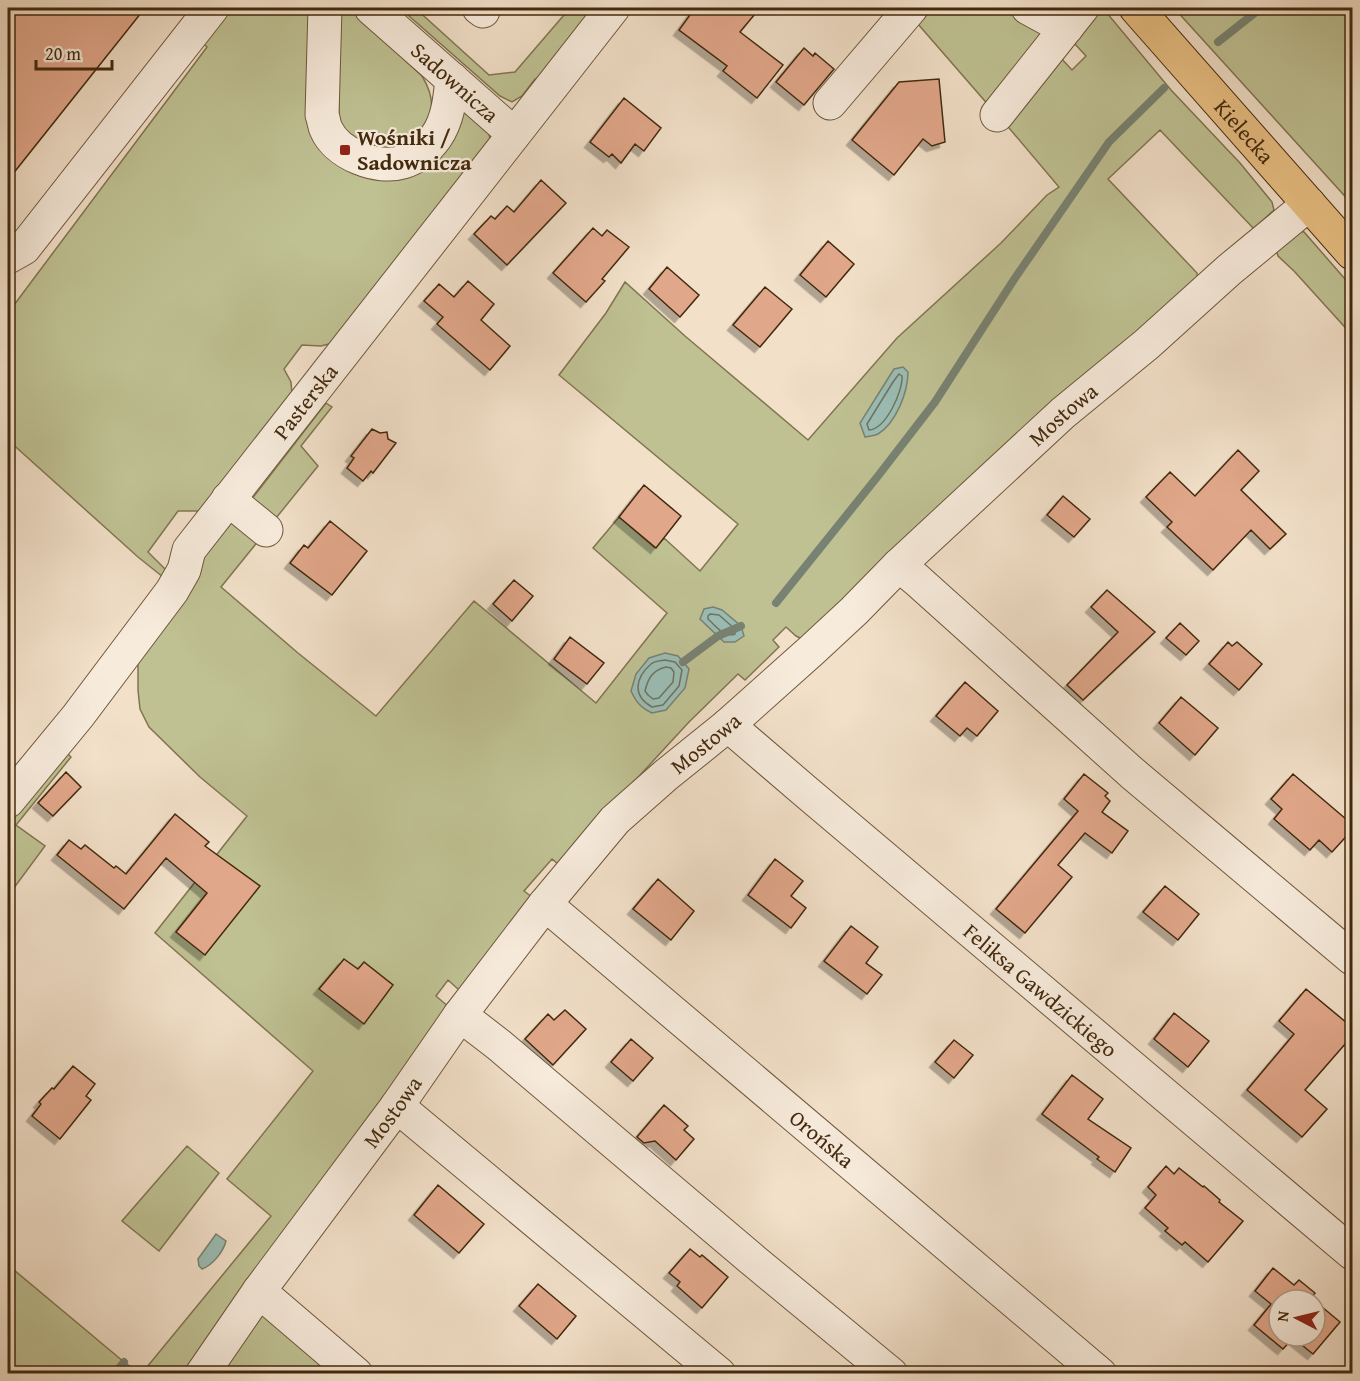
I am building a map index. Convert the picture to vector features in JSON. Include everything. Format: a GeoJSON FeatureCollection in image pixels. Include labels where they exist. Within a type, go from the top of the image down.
{"type":"FeatureCollection","features":[{"type":"Feature","properties":{"kind":"main road","name":"Kielecka"},"geometry":{"type":"LineString","coordinates":[[1136,8],[1353,253]]}},
{"type":"Feature","properties":{"kind":"street"},"geometry":{"type":"LineString","coordinates":[[8,257],[24,248],[212,8]]}},
{"type":"Feature","properties":{"kind":"street"},"geometry":{"type":"LineString","coordinates":[[325,8],[322,115],[326,130],[335,142],[359,158],[388,165],[416,156],[436,136],[444,121],[450,103],[452,79]]}},
{"type":"Feature","properties":{"kind":"street","name":"Sadownicza"},"geometry":{"type":"LineString","coordinates":[[371,8],[514,134]]}},
{"type":"Feature","properties":{"kind":"street","name":"Pasterska"},"geometry":{"type":"LineString","coordinates":[[8,801],[78,716],[172,591],[184,570],[189,550],[613,8]]}},
{"type":"Feature","properties":{"kind":"street"},"geometry":{"type":"LineString","coordinates":[[830,103],[911,8]]}},
{"type":"Feature","properties":{"kind":"street"},"geometry":{"type":"LineString","coordinates":[[1028,8],[1050,20],[1074,17]]}},
{"type":"Feature","properties":{"kind":"street"},"geometry":{"type":"LineString","coordinates":[[997,115],[1074,17]]}},
{"type":"Feature","properties":{"kind":"street","name":"Mostowa"},"geometry":{"type":"LineString","coordinates":[[202,1374],[259,1291],[397,1106],[460,1015],[545,904],[615,820],[728,725],[820,642],[899,565],[1063,413],[1309,204]]}},
{"type":"Feature","properties":{"kind":"street"},"geometry":{"type":"LineString","coordinates":[[228,500],[266,530]]}},
{"type":"Feature","properties":{"kind":"street"},"geometry":{"type":"LineString","coordinates":[[899,565],[1132,773],[1353,958]]}},
{"type":"Feature","properties":{"kind":"street","name":"Feliksa Gawdzickiego"},"geometry":{"type":"LineString","coordinates":[[728,725],[1353,1253]]}},
{"type":"Feature","properties":{"kind":"street","name":"Orońska"},"geometry":{"type":"LineString","coordinates":[[545,904],[1100,1374]]}},
{"type":"Feature","properties":{"kind":"street"},"geometry":{"type":"LineString","coordinates":[[460,1015],[499,1045],[745,1254],[891,1374]]}},
{"type":"Feature","properties":{"kind":"street"},"geometry":{"type":"LineString","coordinates":[[397,1106],[719,1374]]}},
{"type":"Feature","properties":{"kind":"street"},"geometry":{"type":"LineString","coordinates":[[259,1291],[356,1374]]}},
{"type":"Feature","properties":{"kind":"green space"},"geometry":{"type":"Polygon","coordinates":[[[226,8],[312,8],[310,123],[419,172],[428,167],[441,154],[463,112],[485,127],[490,141],[333,343],[321,346],[302,345],[284,369],[291,382],[292,394],[205,511],[178,511],[148,552],[172,576],[168,581],[138,557],[8,440],[8,313],[207,47],[200,40],[226,8]]]}},
{"type":"Feature","properties":{"kind":"green space"},"geometry":{"type":"Polygon","coordinates":[[[338,8],[349,8],[422,76],[429,91],[432,108],[428,123],[415,141],[378,152],[345,131],[339,118],[338,8]]]}},
{"type":"Feature","properties":{"kind":"green space"},"geometry":{"type":"Polygon","coordinates":[[[400,8],[415,8],[489,75],[515,72],[570,8],[601,8],[541,83],[535,79],[522,96],[512,102],[500,96],[400,8]]]}},
{"type":"Feature","properties":{"kind":"green space"},"geometry":{"type":"Polygon","coordinates":[[[919,8],[1016,8],[1052,28],[991,108],[911,16],[919,8]]]}},
{"type":"Feature","properties":{"kind":"green space"},"geometry":{"type":"Polygon","coordinates":[[[1174,8],[1352,8],[1352,204],[1174,8]]]}},
{"type":"Feature","properties":{"kind":"green space"},"geometry":{"type":"Polygon","coordinates":[[[1095,10],[1100,10],[1107,13],[1171,90],[1240,163],[1272,202],[1274,210],[1254,229],[1160,130],[1108,179],[1197,273],[1198,281],[802,639],[786,627],[773,640],[779,647],[745,680],[738,674],[689,722],[558,864],[552,859],[524,891],[536,900],[459,990],[448,980],[436,996],[450,1008],[188,1373],[142,1373],[271,1216],[227,1179],[313,1071],[155,933],[247,816],[200,777],[149,727],[140,709],[138,660],[192,572],[233,520],[259,540],[221,587],[376,716],[474,601],[596,703],[667,613],[593,548],[619,517],[655,548],[664,538],[700,571],[738,524],[559,375],[606,313],[625,282],[808,440],[897,338],[1001,243],[1047,195],[1059,187],[1004,122],[1095,10]],[[1074,43],[1060,57],[1072,70],[1086,56],[1074,43]]]}},
{"type":"Feature","properties":{"kind":"green space"},"geometry":{"type":"Polygon","coordinates":[[[1299,231],[1304,232],[1352,287],[1352,335],[1278,256],[1276,249],[1299,231]]]}},
{"type":"Feature","properties":{"kind":"green space"},"geometry":{"type":"Polygon","coordinates":[[[326,403],[332,407],[301,446],[318,466],[272,523],[248,504],[326,403]]]}},
{"type":"Feature","properties":{"kind":"green space"},"geometry":{"type":"Polygon","coordinates":[[[62,748],[71,757],[16,825],[45,846],[8,896],[8,817],[62,748]]]}},
{"type":"Feature","properties":{"kind":"green space"},"geometry":{"type":"Polygon","coordinates":[[[187,1146],[219,1173],[159,1251],[122,1221],[187,1146]]]}},
{"type":"Feature","properties":{"kind":"green space"},"geometry":{"type":"Polygon","coordinates":[[[8,1265],[124,1362],[139,1373],[8,1373],[8,1265]]]}},
{"type":"Feature","properties":{"kind":"green space"},"geometry":{"type":"Polygon","coordinates":[[[262,1314],[334,1374],[220,1374],[262,1314]]]}},
{"type":"Feature","properties":{"kind":"water"},"geometry":{"type":"Polygon","coordinates":[[[903,367],[908,372],[900,406],[884,429],[878,434],[865,437],[860,423],[894,369],[903,367]]]}},
{"type":"Feature","properties":{"kind":"water"},"geometry":{"type":"Polygon","coordinates":[[[713,607],[722,610],[741,626],[744,636],[735,642],[724,642],[700,619],[704,609],[713,607]]]}},
{"type":"Feature","properties":{"kind":"water"},"geometry":{"type":"Polygon","coordinates":[[[665,653],[678,656],[689,669],[685,688],[666,710],[652,713],[639,704],[631,691],[636,674],[649,658],[665,653]]]}},
{"type":"Feature","properties":{"kind":"water"},"geometry":{"type":"Polygon","coordinates":[[[216,1234],[226,1241],[225,1245],[214,1261],[202,1269],[198,1259],[216,1234]]]}},
{"type":"Feature","properties":{"kind":"building"},"geometry":{"type":"Polygon","coordinates":[[[8,8],[145,8],[8,180],[8,8]]]}},
{"type":"Feature","properties":{"kind":"building"},"geometry":{"type":"Polygon","coordinates":[[[695,8],[760,8],[740,32],[783,65],[757,98],[723,71],[727,66],[679,30],[695,8]]]}},
{"type":"Feature","properties":{"kind":"building"},"geometry":{"type":"Polygon","coordinates":[[[804,48],[813,56],[815,53],[834,69],[804,105],[776,82],[804,48]]]}},
{"type":"Feature","properties":{"kind":"building"},"geometry":{"type":"Polygon","coordinates":[[[939,79],[945,142],[932,146],[923,139],[894,175],[852,140],[899,82],[939,79]]]}},
{"type":"Feature","properties":{"kind":"building"},"geometry":{"type":"Polygon","coordinates":[[[624,98],[661,128],[644,151],[635,144],[621,163],[612,154],[609,157],[590,142],[624,98]]]}},
{"type":"Feature","properties":{"kind":"building"},"geometry":{"type":"Polygon","coordinates":[[[541,180],[566,203],[507,265],[474,234],[491,216],[495,219],[507,206],[514,212],[541,180]]]}},
{"type":"Feature","properties":{"kind":"building"},"geometry":{"type":"Polygon","coordinates":[[[593,228],[602,236],[607,230],[629,247],[602,279],[605,281],[586,302],[553,273],[593,228]]]}},
{"type":"Feature","properties":{"kind":"building"},"geometry":{"type":"Polygon","coordinates":[[[828,241],[854,264],[826,297],[800,275],[828,241]]]}},
{"type":"Feature","properties":{"kind":"building"},"geometry":{"type":"Polygon","coordinates":[[[667,267],[699,295],[680,317],[649,289],[667,267]]]}},
{"type":"Feature","properties":{"kind":"building"},"geometry":{"type":"Polygon","coordinates":[[[468,281],[494,304],[481,320],[510,346],[490,370],[437,324],[443,317],[424,301],[439,284],[454,297],[468,281]]]}},
{"type":"Feature","properties":{"kind":"building"},"geometry":{"type":"Polygon","coordinates":[[[765,287],[792,309],[760,347],[733,325],[765,287]]]}},
{"type":"Feature","properties":{"kind":"building"},"geometry":{"type":"Polygon","coordinates":[[[372,429],[380,433],[387,432],[388,439],[396,443],[373,473],[371,471],[363,481],[347,468],[354,458],[351,456],[372,429]]]}},
{"type":"Feature","properties":{"kind":"building"},"geometry":{"type":"Polygon","coordinates":[[[1238,450],[1259,471],[1241,490],[1286,534],[1270,549],[1251,530],[1213,570],[1167,527],[1172,522],[1146,497],[1170,472],[1195,496],[1238,450]]]}},
{"type":"Feature","properties":{"kind":"building"},"geometry":{"type":"Polygon","coordinates":[[[644,485],[681,516],[656,548],[619,517],[644,485]]]}},
{"type":"Feature","properties":{"kind":"building"},"geometry":{"type":"Polygon","coordinates":[[[1063,496],[1090,519],[1074,537],[1047,515],[1063,496]]]}},
{"type":"Feature","properties":{"kind":"building"},"geometry":{"type":"Polygon","coordinates":[[[330,521],[367,551],[332,595],[290,563],[304,545],[308,548],[330,521]]]}},
{"type":"Feature","properties":{"kind":"building"},"geometry":{"type":"Polygon","coordinates":[[[514,580],[533,596],[512,621],[493,604],[514,580]]]}},
{"type":"Feature","properties":{"kind":"building"},"geometry":{"type":"Polygon","coordinates":[[[1107,590],[1155,632],[1083,700],[1067,685],[1118,632],[1091,607],[1107,590]]]}},
{"type":"Feature","properties":{"kind":"building"},"geometry":{"type":"Polygon","coordinates":[[[1180,623],[1199,641],[1186,655],[1166,638],[1180,623]]]}},
{"type":"Feature","properties":{"kind":"building"},"geometry":{"type":"Polygon","coordinates":[[[570,637],[604,663],[587,684],[554,659],[570,637]]]}},
{"type":"Feature","properties":{"kind":"building"},"geometry":{"type":"Polygon","coordinates":[[[1228,642],[1232,646],[1237,642],[1262,664],[1239,690],[1209,664],[1228,642]]]}},
{"type":"Feature","properties":{"kind":"building"},"geometry":{"type":"Polygon","coordinates":[[[965,682],[998,711],[977,736],[967,728],[960,736],[936,716],[965,682]]]}},
{"type":"Feature","properties":{"kind":"building"},"geometry":{"type":"Polygon","coordinates":[[[1181,697],[1218,728],[1195,755],[1159,723],[1181,697]]]}},
{"type":"Feature","properties":{"kind":"building"},"geometry":{"type":"Polygon","coordinates":[[[66,772],[81,787],[53,816],[38,803],[66,772]]]}},
{"type":"Feature","properties":{"kind":"building"},"geometry":{"type":"Polygon","coordinates":[[[1084,774],[1108,793],[1105,796],[1110,801],[1102,812],[1128,831],[1112,853],[1085,833],[1058,865],[1072,877],[1025,933],[996,909],[1078,811],[1064,799],[1084,774]]]}},
{"type":"Feature","properties":{"kind":"building"},"geometry":{"type":"Polygon","coordinates":[[[1293,774],[1353,825],[1353,829],[1332,852],[1319,840],[1310,850],[1274,819],[1282,809],[1271,799],[1293,774]]]}},
{"type":"Feature","properties":{"kind":"building"},"geometry":{"type":"Polygon","coordinates":[[[175,814],[209,842],[205,846],[260,886],[205,955],[176,932],[207,893],[166,858],[124,909],[57,855],[69,840],[81,849],[85,845],[114,868],[116,866],[126,874],[175,814]]]}},
{"type":"Feature","properties":{"kind":"building"},"geometry":{"type":"Polygon","coordinates":[[[775,859],[803,881],[791,896],[806,908],[791,928],[748,895],[775,859]]]}},
{"type":"Feature","properties":{"kind":"building"},"geometry":{"type":"Polygon","coordinates":[[[658,879],[694,911],[671,940],[633,909],[658,879]]]}},
{"type":"Feature","properties":{"kind":"building"},"geometry":{"type":"Polygon","coordinates":[[[1165,886],[1199,914],[1178,940],[1143,912],[1165,886]]]}},
{"type":"Feature","properties":{"kind":"building"},"geometry":{"type":"Polygon","coordinates":[[[851,926],[878,947],[866,963],[882,975],[867,994],[824,961],[851,926]]]}},
{"type":"Feature","properties":{"kind":"building"},"geometry":{"type":"Polygon","coordinates":[[[344,959],[358,969],[364,962],[393,985],[364,1024],[319,989],[344,959]]]}},
{"type":"Feature","properties":{"kind":"building"},"geometry":{"type":"Polygon","coordinates":[[[1306,989],[1353,1028],[1353,1035],[1305,1090],[1327,1109],[1302,1137],[1247,1090],[1294,1034],[1279,1021],[1306,989]]]}},
{"type":"Feature","properties":{"kind":"building"},"geometry":{"type":"Polygon","coordinates":[[[565,1010],[586,1029],[553,1065],[525,1039],[548,1014],[554,1020],[565,1010]]]}},
{"type":"Feature","properties":{"kind":"building"},"geometry":{"type":"Polygon","coordinates":[[[1174,1013],[1209,1041],[1188,1067],[1154,1039],[1174,1013]]]}},
{"type":"Feature","properties":{"kind":"building"},"geometry":{"type":"Polygon","coordinates":[[[631,1039],[653,1058],[633,1081],[611,1062],[631,1039]]]}},
{"type":"Feature","properties":{"kind":"building"},"geometry":{"type":"Polygon","coordinates":[[[954,1040],[973,1055],[954,1078],[935,1062],[954,1040]]]}},
{"type":"Feature","properties":{"kind":"building"},"geometry":{"type":"Polygon","coordinates":[[[73,1066],[95,1084],[86,1096],[91,1100],[60,1139],[32,1116],[41,1104],[39,1102],[52,1088],[54,1089],[73,1066]]]}},
{"type":"Feature","properties":{"kind":"building"},"geometry":{"type":"Polygon","coordinates":[[[1072,1075],[1103,1099],[1088,1119],[1131,1148],[1115,1172],[1042,1114],[1072,1075]]]}},
{"type":"Feature","properties":{"kind":"building"},"geometry":{"type":"Polygon","coordinates":[[[664,1105],[688,1126],[684,1130],[694,1139],[676,1160],[655,1141],[644,1143],[637,1137],[664,1105]]]}},
{"type":"Feature","properties":{"kind":"building"},"geometry":{"type":"Polygon","coordinates":[[[1166,1166],[1174,1174],[1179,1168],[1204,1186],[1220,1200],[1219,1202],[1243,1221],[1208,1262],[1185,1242],[1182,1245],[1165,1231],[1168,1228],[1145,1208],[1156,1195],[1148,1187],[1166,1166]]]}},
{"type":"Feature","properties":{"kind":"building"},"geometry":{"type":"Polygon","coordinates":[[[438,1185],[484,1224],[459,1253],[414,1215],[438,1185]]]}},
{"type":"Feature","properties":{"kind":"building"},"geometry":{"type":"Polygon","coordinates":[[[690,1249],[700,1257],[702,1255],[728,1277],[702,1308],[677,1286],[680,1282],[669,1273],[690,1249]]]}},
{"type":"Feature","properties":{"kind":"building"},"geometry":{"type":"Polygon","coordinates":[[[1273,1268],[1294,1285],[1299,1280],[1309,1288],[1267,1288],[1267,1301],[1255,1291],[1273,1268]]]}},
{"type":"Feature","properties":{"kind":"building"},"geometry":{"type":"Polygon","coordinates":[[[538,1284],[576,1316],[557,1339],[519,1306],[538,1284]]]}},
{"type":"Feature","properties":{"kind":"building"},"geometry":{"type":"Polygon","coordinates":[[[1267,1309],[1267,1336],[1254,1325],[1267,1309]]]}},
{"type":"Feature","properties":{"kind":"building"},"geometry":{"type":"Polygon","coordinates":[[[1327,1311],[1340,1322],[1327,1337],[1327,1311]]]}},
{"type":"Feature","properties":{"kind":"building"},"geometry":{"type":"Polygon","coordinates":[[[1306,1348],[1318,1348],[1313,1354],[1306,1348]]]}},
{"type":"Feature","properties":{"kind":"waterway"},"geometry":{"type":"LineString","coordinates":[[1218,42],[1261,8]]}},
{"type":"Feature","properties":{"kind":"waterway"},"geometry":{"type":"LineString","coordinates":[[776,603],[935,402],[1015,278],[1109,142],[1164,88]]}},
{"type":"Feature","properties":{"kind":"waterway"},"geometry":{"type":"LineString","coordinates":[[683,662],[718,636],[741,626]]}},
{"type":"Feature","properties":{"kind":"waterway"},"geometry":{"type":"LineString","coordinates":[[114,1374],[124,1362]]}},
{"type":"Feature","properties":{"kind":"place","name":"Wośniki / Sadownicza"},"geometry":{"type":"Point","coordinates":[345,150]}}]}
